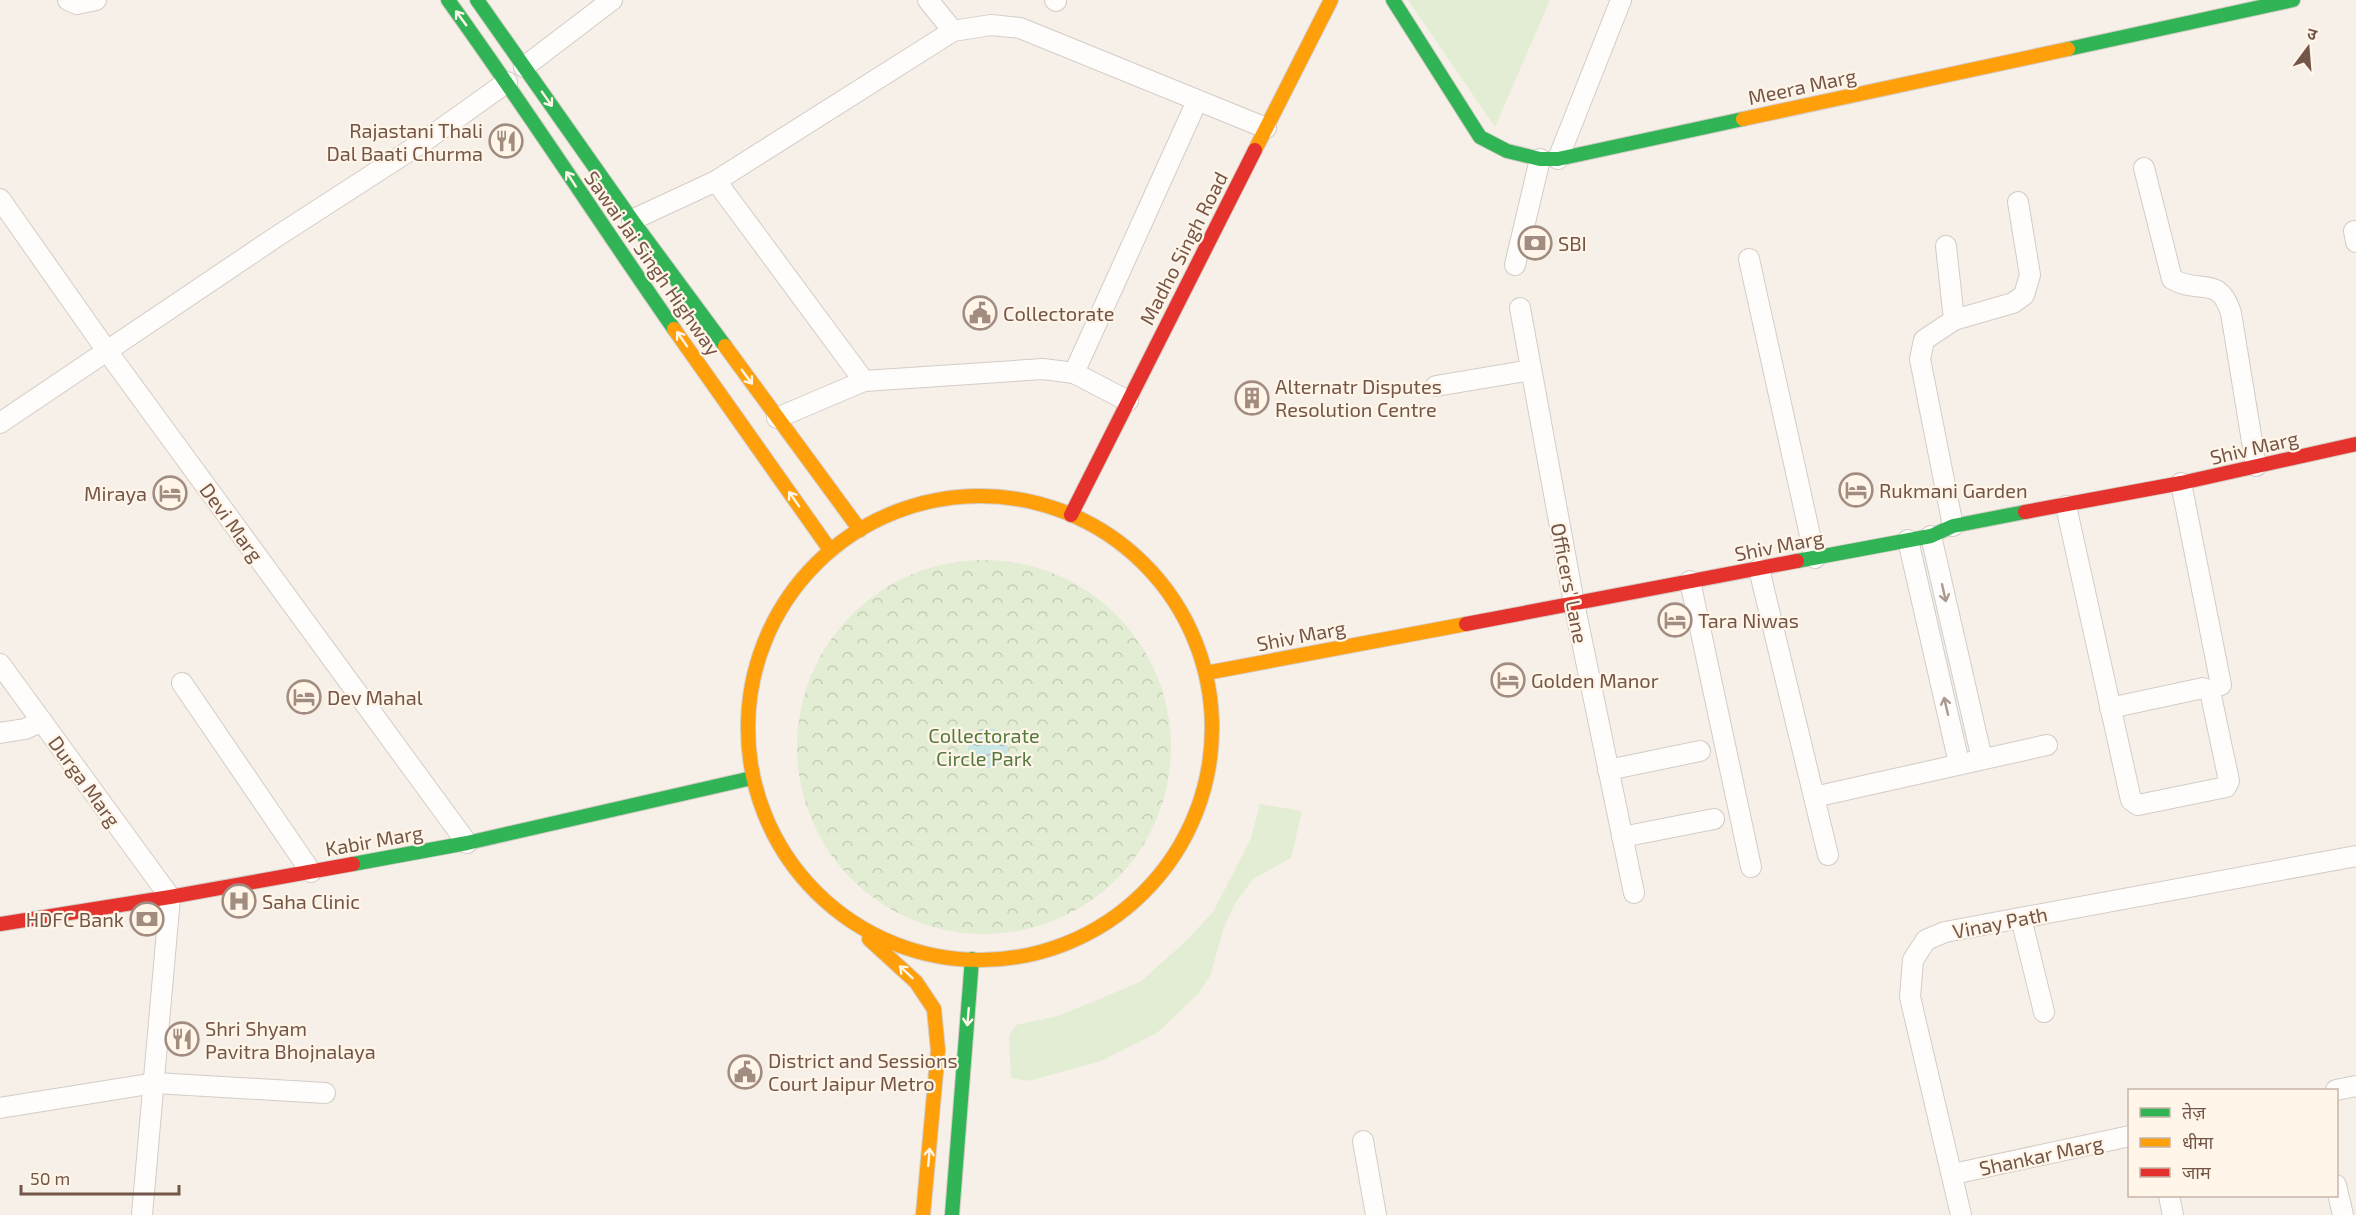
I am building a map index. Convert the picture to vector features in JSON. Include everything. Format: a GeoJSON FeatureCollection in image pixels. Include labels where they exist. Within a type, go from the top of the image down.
{"type":"FeatureCollection","features":[{"type":"Feature","properties":{"kind":"street"},"geometry":{"type":"LineString","coordinates":[[69,0],[78,4],[96,0]]}},
{"type":"Feature","properties":{"kind":"street","name":"Sawai Jai Singh Highway"},"geometry":{"type":"LineString","coordinates":[[448,0],[507,82],[604,229],[828,547]]}},
{"type":"Feature","properties":{"kind":"street"},"geometry":{"type":"LineString","coordinates":[[477,0],[632,220],[860,530]]}},
{"type":"Feature","properties":{"kind":"street"},"geometry":{"type":"LineString","coordinates":[[524,67],[612,0]]}},
{"type":"Feature","properties":{"kind":"street"},"geometry":{"type":"LineString","coordinates":[[928,0],[952,31]]}},
{"type":"Feature","properties":{"kind":"street","name":"Madho Singh Road"},"geometry":{"type":"LineString","coordinates":[[1071,515],[1330,0]]}},
{"type":"Feature","properties":{"kind":"street","name":"Meera Marg"},"geometry":{"type":"LineString","coordinates":[[1393,0],[1480,137],[1507,152],[1549,159],[2293,0]]}},
{"type":"Feature","properties":{"kind":"street"},"geometry":{"type":"LineString","coordinates":[[1515,265],[1549,159],[1622,0]]}},
{"type":"Feature","properties":{"kind":"street"},"geometry":{"type":"LineString","coordinates":[[632,220],[716,181],[952,31],[991,25],[1020,28],[1266,128]]}},
{"type":"Feature","properties":{"kind":"street"},"geometry":{"type":"LineString","coordinates":[[0,423],[276,237],[423,142],[507,82]]}},
{"type":"Feature","properties":{"kind":"street"},"geometry":{"type":"LineString","coordinates":[[1074,373],[1197,101]]}},
{"type":"Feature","properties":{"kind":"street"},"geometry":{"type":"LineString","coordinates":[[2144,168],[2172,279],[2181,284],[2218,290],[2226,297],[2231,313],[2256,466]]}},
{"type":"Feature","properties":{"kind":"street"},"geometry":{"type":"LineString","coordinates":[[716,181],[864,381]]}},
{"type":"Feature","properties":{"kind":"street","name":"Devi Marg"},"geometry":{"type":"LineString","coordinates":[[0,199],[107,351],[467,843]]}},
{"type":"Feature","properties":{"kind":"street"},"geometry":{"type":"LineString","coordinates":[[1953,526],[1920,359],[1924,340],[1954,320],[2013,303],[2024,295],[2030,274],[2018,202]]}},
{"type":"Feature","properties":{"kind":"street"},"geometry":{"type":"LineString","coordinates":[[1946,246],[1954,320]]}},
{"type":"Feature","properties":{"kind":"street"},"geometry":{"type":"LineString","coordinates":[[1749,259],[1815,558]]}},
{"type":"Feature","properties":{"kind":"street","name":"Officers' Lane"},"geometry":{"type":"LineString","coordinates":[[1520,308],[1574,603],[1634,893]]}},
{"type":"Feature","properties":{"kind":"street"},"geometry":{"type":"LineString","coordinates":[[777,418],[864,381],[1043,369],[1074,373],[1128,401]]}},
{"type":"Feature","properties":{"kind":"street"},"geometry":{"type":"LineString","coordinates":[[1436,386],[1531,370]]}},
{"type":"Feature","properties":{"kind":"street","name":"Shiv Marg"},"geometry":{"type":"LineString","coordinates":[[1206,673],[1931,536],[1953,526],[2181,483],[2356,444]]}},
{"type":"Feature","properties":{"kind":"street"},"geometry":{"type":"LineString","coordinates":[[2181,483],[2221,685]]}},
{"type":"Feature","properties":{"kind":"street"},"geometry":{"type":"LineString","coordinates":[[843,915],[889,942],[944,956],[972,959],[1038,953],[1102,927],[1142,895],[1178,851],[1204,795],[1213,736],[1206,673],[1188,624],[1165,588],[1121,544],[1071,515],[1023,500],[971,496],[910,506],[828,547],[777,612],[754,668],[746,729],[752,778],[767,822],[794,868],[843,915],[916,982],[934,1009],[938,1050],[923,1215]]}},
{"type":"Feature","properties":{"kind":"street"},"geometry":{"type":"LineString","coordinates":[[2066,506],[2130,800],[2138,805],[2226,787],[2229,781],[2210,691],[2203,688],[2110,708]]}},
{"type":"Feature","properties":{"kind":"street"},"geometry":{"type":"LineString","coordinates":[[1931,536],[1982,759]]}},
{"type":"Feature","properties":{"kind":"street"},"geometry":{"type":"LineString","coordinates":[[1908,540],[1959,764]]}},
{"type":"Feature","properties":{"kind":"street"},"geometry":{"type":"LineString","coordinates":[[1759,569],[1828,855]]}},
{"type":"Feature","properties":{"kind":"street"},"geometry":{"type":"LineString","coordinates":[[1690,582],[1751,867]]}},
{"type":"Feature","properties":{"kind":"street","name":"Durga Marg"},"geometry":{"type":"LineString","coordinates":[[0,664],[170,897]]}},
{"type":"Feature","properties":{"kind":"street"},"geometry":{"type":"LineString","coordinates":[[182,683],[311,872]]}},
{"type":"Feature","properties":{"kind":"street"},"geometry":{"type":"LineString","coordinates":[[0,733],[25,729],[42,721]]}},
{"type":"Feature","properties":{"kind":"street"},"geometry":{"type":"LineString","coordinates":[[1814,796],[2047,745]]}},
{"type":"Feature","properties":{"kind":"street"},"geometry":{"type":"LineString","coordinates":[[1608,770],[1700,751]]}},
{"type":"Feature","properties":{"kind":"street","name":"Kabir Marg"},"geometry":{"type":"LineString","coordinates":[[0,924],[170,897],[467,843],[752,778]]}},
{"type":"Feature","properties":{"kind":"street"},"geometry":{"type":"LineString","coordinates":[[1622,837],[1714,819]]}},
{"type":"Feature","properties":{"kind":"street","name":"Vinay Path"},"geometry":{"type":"LineString","coordinates":[[1961,1215],[1910,997],[1913,960],[1926,940],[1945,932],[2356,856]]}},
{"type":"Feature","properties":{"kind":"street"},"geometry":{"type":"LineString","coordinates":[[142,1215],[170,897]]}},
{"type":"Feature","properties":{"kind":"street"},"geometry":{"type":"LineString","coordinates":[[2021,918],[2044,1012]]}},
{"type":"Feature","properties":{"kind":"street"},"geometry":{"type":"LineString","coordinates":[[952,1215],[972,959]]}},
{"type":"Feature","properties":{"kind":"street"},"geometry":{"type":"LineString","coordinates":[[0,1108],[155,1083],[325,1093]]}},
{"type":"Feature","properties":{"kind":"street"},"geometry":{"type":"LineString","coordinates":[[2338,1090],[2356,1086]]}},
{"type":"Feature","properties":{"kind":"street","name":"Shankar Marg"},"geometry":{"type":"LineString","coordinates":[[1953,1174],[2128,1136]]}},
{"type":"Feature","properties":{"kind":"street"},"geometry":{"type":"LineString","coordinates":[[1363,1141],[1376,1215]]}},
{"type":"Feature","properties":{"kind":"street"},"geometry":{"type":"LineString","coordinates":[[2338,1190],[2343,1215]]}},
{"type":"Feature","properties":{"kind":"street"},"geometry":{"type":"LineString","coordinates":[[2169,1197],[2173,1215]]}},
{"type":"Feature","properties":{"kind":"green space"},"geometry":{"type":"Polygon","coordinates":[[[1408,0],[1550,0],[1495,127],[1408,0]]]}},
{"type":"Feature","properties":{"kind":"green space","name":"Collectorate Circle Park"},"geometry":{"type":"Polygon","coordinates":[[[966,560],[1002,560],[1021,563],[1056,574],[1088,591],[1117,614],[1140,643],[1157,675],[1168,710],[1171,747],[1168,784],[1157,819],[1140,851],[1117,880],[1088,903],[1056,920],[1021,931],[1002,934],[966,934],[930,926],[896,912],[865,892],[839,866],[819,835],[805,801],[797,765],[797,729],[805,693],[819,659],[839,628],[865,602],[896,582],[930,568],[966,560]]]}},
{"type":"Feature","properties":{"kind":"green space"},"geometry":{"type":"Polygon","coordinates":[[[1260,804],[1302,811],[1291,858],[1253,879],[1236,902],[1224,927],[1210,976],[1198,994],[1157,1033],[1101,1061],[1029,1081],[1011,1078],[1009,1036],[1016,1025],[1058,1016],[1140,982],[1186,941],[1213,912],[1250,841],[1260,804]]]}},
{"type":"Feature","properties":{"kind":"water"},"geometry":{"type":"Polygon","coordinates":[[[988,728],[1002,734],[1008,748],[1002,762],[988,768],[974,762],[968,748],[974,734],[988,728]]]}},
{"type":"Feature","properties":{"kind":"traffic: fast"},"geometry":{"type":"LineString","coordinates":[[448,0],[674,329]]}},
{"type":"Feature","properties":{"kind":"traffic: fast"},"geometry":{"type":"LineString","coordinates":[[477,0],[632,220],[725,346]]}},
{"type":"Feature","properties":{"kind":"traffic: fast"},"geometry":{"type":"LineString","coordinates":[[1393,0],[1480,137],[1507,151],[1540,159],[1558,159],[1743,119]]}},
{"type":"Feature","properties":{"kind":"traffic: fast"},"geometry":{"type":"LineString","coordinates":[[2068,49],[2293,0]]}},
{"type":"Feature","properties":{"kind":"traffic: fast"},"geometry":{"type":"LineString","coordinates":[[1797,561],[1931,536],[1953,526],[2025,512]]}},
{"type":"Feature","properties":{"kind":"traffic: fast"},"geometry":{"type":"LineString","coordinates":[[353,864],[467,843],[752,778]]}},
{"type":"Feature","properties":{"kind":"traffic: fast"},"geometry":{"type":"LineString","coordinates":[[952,1215],[972,959]]}},
{"type":"Feature","properties":{"kind":"traffic: slow"},"geometry":{"type":"LineString","coordinates":[[1255,150],[1331,0]]}},
{"type":"Feature","properties":{"kind":"traffic: slow"},"geometry":{"type":"LineString","coordinates":[[1743,119],[2068,49]]}},
{"type":"Feature","properties":{"kind":"traffic: slow"},"geometry":{"type":"LineString","coordinates":[[674,329],[828,547]]}},
{"type":"Feature","properties":{"kind":"traffic: slow"},"geometry":{"type":"LineString","coordinates":[[725,346],[860,530]]}},
{"type":"Feature","properties":{"kind":"traffic: slow"},"geometry":{"type":"LineString","coordinates":[[980,496],[1025,501],[1069,514],[1109,535],[1144,564],[1173,599],[1194,639],[1207,683],[1212,728],[1207,773],[1194,817],[1173,857],[1144,892],[1109,921],[1069,942],[1025,955],[980,960],[935,955],[891,942],[851,921],[816,892],[787,857],[766,817],[753,773],[748,728],[753,683],[766,639],[787,599],[816,564],[851,535],[891,514],[935,501],[980,496]]}},
{"type":"Feature","properties":{"kind":"traffic: slow"},"geometry":{"type":"LineString","coordinates":[[1206,673],[1466,624]]}},
{"type":"Feature","properties":{"kind":"traffic: slow"},"geometry":{"type":"LineString","coordinates":[[869,939],[916,982],[934,1009],[938,1050],[923,1215]]}},
{"type":"Feature","properties":{"kind":"traffic: jam"},"geometry":{"type":"LineString","coordinates":[[1071,515],[1255,150]]}},
{"type":"Feature","properties":{"kind":"traffic: jam"},"geometry":{"type":"LineString","coordinates":[[2025,512],[2181,483],[2356,444]]}},
{"type":"Feature","properties":{"kind":"traffic: jam"},"geometry":{"type":"LineString","coordinates":[[1466,624],[1797,561]]}},
{"type":"Feature","properties":{"kind":"traffic: jam"},"geometry":{"type":"LineString","coordinates":[[0,924],[170,897],[353,864]]}},
{"type":"Feature","properties":{"kind":"place","name":"Rajastani Thali Dal Baati Churma"},"geometry":{"type":"Point","coordinates":[506,141]}},
{"type":"Feature","properties":{"kind":"place","name":"SBI"},"geometry":{"type":"Point","coordinates":[1535,243]}},
{"type":"Feature","properties":{"kind":"place","name":"Collectorate"},"geometry":{"type":"Point","coordinates":[980,313]}},
{"type":"Feature","properties":{"kind":"place","name":"Alternatr Disputes Resolution Centre"},"geometry":{"type":"Point","coordinates":[1252,398]}},
{"type":"Feature","properties":{"kind":"place","name":"Rukmani Garden"},"geometry":{"type":"Point","coordinates":[1856,490]}},
{"type":"Feature","properties":{"kind":"place","name":"Miraya"},"geometry":{"type":"Point","coordinates":[170,493]}},
{"type":"Feature","properties":{"kind":"place","name":"Tara Niwas"},"geometry":{"type":"Point","coordinates":[1675,620]}},
{"type":"Feature","properties":{"kind":"place","name":"Golden Manor"},"geometry":{"type":"Point","coordinates":[1508,680]}},
{"type":"Feature","properties":{"kind":"place","name":"Dev Mahal"},"geometry":{"type":"Point","coordinates":[304,697]}},
{"type":"Feature","properties":{"kind":"place","name":"Saha Clinic"},"geometry":{"type":"Point","coordinates":[239,901]}},
{"type":"Feature","properties":{"kind":"place","name":"HDFC Bank"},"geometry":{"type":"Point","coordinates":[147,919]}},
{"type":"Feature","properties":{"kind":"place","name":"Shri Shyam Pavitra Bhojnalaya"},"geometry":{"type":"Point","coordinates":[182,1039]}},
{"type":"Feature","properties":{"kind":"place","name":"District and Sessions Court Jaipur Metro"},"geometry":{"type":"Point","coordinates":[745,1072]}}]}
